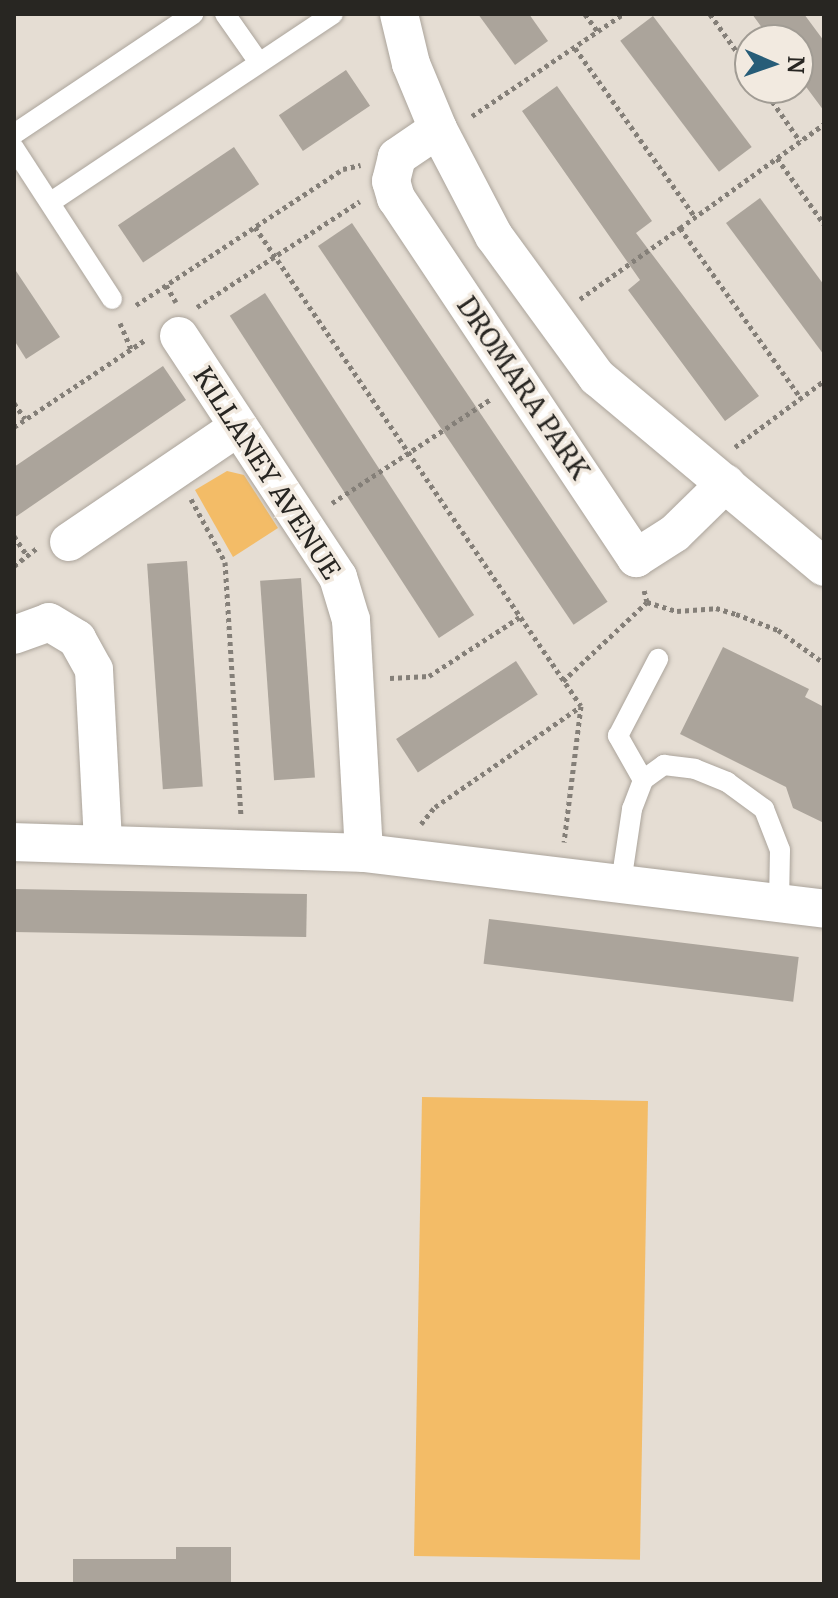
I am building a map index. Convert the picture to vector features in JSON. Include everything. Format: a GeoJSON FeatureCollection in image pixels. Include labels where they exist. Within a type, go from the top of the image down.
{"type":"FeatureCollection","features":[{"type":"Feature","properties":{"kind":"street"},"geometry":{"type":"LineString","coordinates":[[399,14],[411,64],[438,129],[494,236],[597,377],[824,567]]}},
{"type":"Feature","properties":{"kind":"street"},"geometry":{"type":"LineString","coordinates":[[394,169],[438,129]]}},
{"type":"Feature","properties":{"kind":"street","name":"DROMARA PARK"},"geometry":{"type":"LineString","coordinates":[[394,169],[396,198],[636,558]]}},
{"type":"Feature","properties":{"kind":"street","name":"KILLANEY AVENUE"},"geometry":{"type":"LineString","coordinates":[[172,329],[338,577],[351,620],[355,679],[380,854]]}},
{"type":"Feature","properties":{"kind":"street"},"geometry":{"type":"LineString","coordinates":[[69,542],[237,428]]}},
{"type":"Feature","properties":{"kind":"street"},"geometry":{"type":"LineString","coordinates":[[636,558],[675,533],[726,483]]}},
{"type":"Feature","properties":{"kind":"street"},"geometry":{"type":"LineString","coordinates":[[14,635],[49,622],[77,639],[94,670],[103,844]]}},
{"type":"Feature","properties":{"kind":"street"},"geometry":{"type":"LineString","coordinates":[[14,842],[380,854],[824,909]]}},
{"type":"Feature","properties":{"kind":"lane"},"geometry":{"type":"LineString","coordinates":[[14,134],[193,14]]}},
{"type":"Feature","properties":{"kind":"lane"},"geometry":{"type":"LineString","coordinates":[[225,14],[258,61]]}},
{"type":"Feature","properties":{"kind":"lane"},"geometry":{"type":"LineString","coordinates":[[51,202],[258,61],[333,14]]}},
{"type":"Feature","properties":{"kind":"lane"},"geometry":{"type":"LineString","coordinates":[[14,148],[112,299]]}},
{"type":"Feature","properties":{"kind":"lane"},"geometry":{"type":"LineString","coordinates":[[643,780],[618,736],[658,659]]}},
{"type":"Feature","properties":{"kind":"lane"},"geometry":{"type":"LineString","coordinates":[[621,883],[632,809],[643,780],[664,765],[695,769],[727,782],[764,809],[780,850],[779,903]]}},
{"type":"Feature","properties":{"kind":"path"},"geometry":{"type":"LineString","coordinates":[[585,14],[598,32]]}},
{"type":"Feature","properties":{"kind":"path"},"geometry":{"type":"LineString","coordinates":[[438,129],[491,108],[623,14]]}},
{"type":"Feature","properties":{"kind":"path"},"geometry":{"type":"LineString","coordinates":[[710,14],[734,48]]}},
{"type":"Feature","properties":{"kind":"path"},"geometry":{"type":"LineString","coordinates":[[575,48],[695,217]]}},
{"type":"Feature","properties":{"kind":"path"},"geometry":{"type":"LineString","coordinates":[[774,104],[800,141]]}},
{"type":"Feature","properties":{"kind":"path"},"geometry":{"type":"LineString","coordinates":[[554,317],[824,124]]}},
{"type":"Feature","properties":{"kind":"path"},"geometry":{"type":"LineString","coordinates":[[777,158],[824,224]]}},
{"type":"Feature","properties":{"kind":"path"},"geometry":{"type":"LineString","coordinates":[[131,349],[118,330],[122,314],[343,169],[394,169]]}},
{"type":"Feature","properties":{"kind":"path"},"geometry":{"type":"LineString","coordinates":[[14,427],[131,349],[172,329],[394,169]]}},
{"type":"Feature","properties":{"kind":"path"},"geometry":{"type":"LineString","coordinates":[[255,227],[581,706],[560,875]]}},
{"type":"Feature","properties":{"kind":"path"},"geometry":{"type":"LineString","coordinates":[[680,228],[801,398]]}},
{"type":"Feature","properties":{"kind":"path"},"geometry":{"type":"LineString","coordinates":[[301,523],[518,381]]}},
{"type":"Feature","properties":{"kind":"path"},"geometry":{"type":"LineString","coordinates":[[758,430],[824,381]]}},
{"type":"Feature","properties":{"kind":"path"},"geometry":{"type":"LineString","coordinates":[[14,403],[25,419]]}},
{"type":"Feature","properties":{"kind":"path"},"geometry":{"type":"LineString","coordinates":[[175,470],[225,562],[243,849]]}},
{"type":"Feature","properties":{"kind":"path"},"geometry":{"type":"LineString","coordinates":[[14,536],[27,555]]}},
{"type":"Feature","properties":{"kind":"path"},"geometry":{"type":"LineString","coordinates":[[636,558],[647,602]]}},
{"type":"Feature","properties":{"kind":"path"},"geometry":{"type":"LineString","coordinates":[[647,602],[677,611],[716,608],[736,614],[778,630],[824,663]]}},
{"type":"Feature","properties":{"kind":"path"},"geometry":{"type":"LineString","coordinates":[[563,681],[647,602]]}},
{"type":"Feature","properties":{"kind":"path"},"geometry":{"type":"LineString","coordinates":[[355,679],[429,676],[520,617]]}},
{"type":"Feature","properties":{"kind":"path"},"geometry":{"type":"LineString","coordinates":[[380,854],[435,807],[581,706]]}},
{"type":"Feature","properties":{"kind":"shaded area"},"geometry":{"type":"Polygon","coordinates":[[[227,471],[244,475],[278,528],[233,557],[195,490],[227,471]]]}},
{"type":"Feature","properties":{"kind":"shaded area"},"geometry":{"type":"Polygon","coordinates":[[[422,1097],[648,1101],[640,1560],[414,1556],[422,1097]]]}},
{"type":"Feature","properties":{"kind":"building"},"geometry":{"type":"Polygon","coordinates":[[[478,14],[529,14],[548,41],[515,65],[478,14]]]}},
{"type":"Feature","properties":{"kind":"building"},"geometry":{"type":"Polygon","coordinates":[[[752,14],[804,14],[811,24],[759,24],[752,14]]]}},
{"type":"Feature","properties":{"kind":"building"},"geometry":{"type":"Polygon","coordinates":[[[653,16],[752,147],[719,172],[620,41],[653,16]]]}},
{"type":"Feature","properties":{"kind":"building"},"geometry":{"type":"Polygon","coordinates":[[[814,28],[824,41],[824,111],[814,98],[814,28]]]}},
{"type":"Feature","properties":{"kind":"building"},"geometry":{"type":"Polygon","coordinates":[[[346,70],[370,106],[303,151],[279,115],[346,70]]]}},
{"type":"Feature","properties":{"kind":"building"},"geometry":{"type":"Polygon","coordinates":[[[557,86],[652,221],[636,233],[759,396],[725,421],[628,290],[640,280],[522,111],[557,86]]]}},
{"type":"Feature","properties":{"kind":"building"},"geometry":{"type":"Polygon","coordinates":[[[234,147],[259,184],[143,263],[118,225],[234,147]]]}},
{"type":"Feature","properties":{"kind":"building"},"geometry":{"type":"Polygon","coordinates":[[[760,198],[824,285],[824,355],[726,223],[760,198]]]}},
{"type":"Feature","properties":{"kind":"building"},"geometry":{"type":"Polygon","coordinates":[[[352,223],[608,602],[574,625],[318,246],[352,223]]]}},
{"type":"Feature","properties":{"kind":"building"},"geometry":{"type":"Polygon","coordinates":[[[14,268],[60,337],[26,359],[14,340],[14,268]]]}},
{"type":"Feature","properties":{"kind":"building"},"geometry":{"type":"Polygon","coordinates":[[[265,293],[474,615],[439,638],[230,316],[265,293]]]}},
{"type":"Feature","properties":{"kind":"building"},"geometry":{"type":"Polygon","coordinates":[[[163,366],[186,400],[14,518],[14,467],[163,366]]]}},
{"type":"Feature","properties":{"kind":"building"},"geometry":{"type":"Polygon","coordinates":[[[187,561],[203,786],[163,789],[147,564],[187,561]]]}},
{"type":"Feature","properties":{"kind":"building"},"geometry":{"type":"Polygon","coordinates":[[[301,578],[315,778],[274,780],[260,581],[301,578]]]}},
{"type":"Feature","properties":{"kind":"building"},"geometry":{"type":"Polygon","coordinates":[[[723,647],[809,689],[805,697],[824,707],[824,823],[793,808],[786,787],[680,734],[723,647]]]}},
{"type":"Feature","properties":{"kind":"building"},"geometry":{"type":"Polygon","coordinates":[[[516,661],[538,695],[418,772],[396,739],[516,661]]]}},
{"type":"Feature","properties":{"kind":"building"},"geometry":{"type":"Polygon","coordinates":[[[14,889],[307,894],[306,937],[14,932],[14,889]]]}},
{"type":"Feature","properties":{"kind":"building"},"geometry":{"type":"Polygon","coordinates":[[[489,919],[799,957],[793,1002],[484,964],[489,919]]]}},
{"type":"Feature","properties":{"kind":"building"},"geometry":{"type":"Polygon","coordinates":[[[176,1547],[231,1547],[231,1584],[73,1584],[73,1559],[176,1559],[176,1547]]]}}]}
